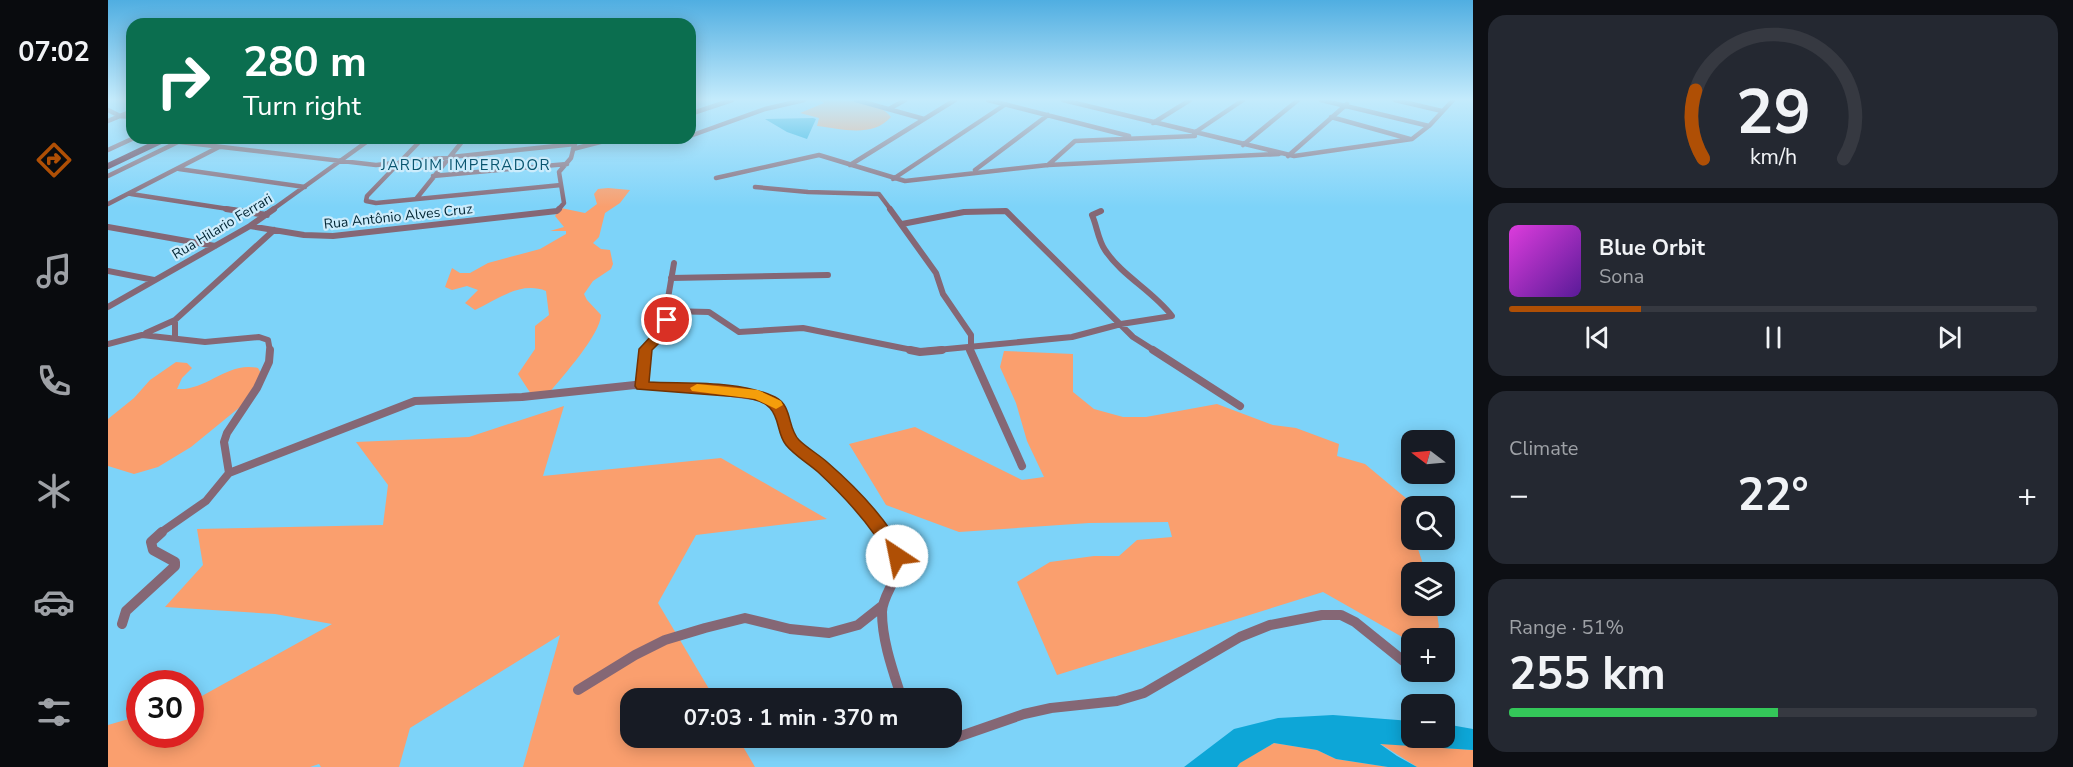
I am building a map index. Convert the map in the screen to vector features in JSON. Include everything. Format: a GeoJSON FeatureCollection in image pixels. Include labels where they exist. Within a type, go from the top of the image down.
{"type":"FeatureCollection","features":[{"type":"Feature","properties":{"kind":"main road"},"geometry":{"type":"LineString","coordinates":[[108,160],[140,144]]}},
{"type":"Feature","properties":{"kind":"main road"},"geometry":{"type":"LineString","coordinates":[[108,166],[153,144]]}},
{"type":"Feature","properties":{"kind":"street"},"geometry":{"type":"LineString","coordinates":[[850,165],[897,136]]}},
{"type":"Feature","properties":{"kind":"street"},"geometry":{"type":"LineString","coordinates":[[893,179],[958,136]]}},
{"type":"Feature","properties":{"kind":"street"},"geometry":{"type":"LineString","coordinates":[[973,172],[1021,136]]}},
{"type":"Feature","properties":{"kind":"street"},"geometry":{"type":"LineString","coordinates":[[1109,140],[1114,136]]}},
{"type":"Feature","properties":{"kind":"street"},"geometry":{"type":"LineString","coordinates":[[1128,136],[1137,138]]}},
{"type":"Feature","properties":{"kind":"street"},"geometry":{"type":"LineString","coordinates":[[1048,165],[1075,141],[1203,136],[1288,156],[1301,156],[1412,139],[1416,136]]}},
{"type":"Feature","properties":{"kind":"street"},"geometry":{"type":"LineString","coordinates":[[1243,145],[1254,136]]}},
{"type":"Feature","properties":{"kind":"street"},"geometry":{"type":"LineString","coordinates":[[1288,156],[1310,136]]}},
{"type":"Feature","properties":{"kind":"street"},"geometry":{"type":"LineString","coordinates":[[1400,136],[1412,139]]}},
{"type":"Feature","properties":{"kind":"street"},"geometry":{"type":"LineString","coordinates":[[108,150],[126,142]]}},
{"type":"Feature","properties":{"kind":"street"},"geometry":{"type":"LineString","coordinates":[[108,176],[173,144]]}},
{"type":"Feature","properties":{"kind":"street"},"geometry":{"type":"LineString","coordinates":[[199,144],[376,165],[399,162],[452,156],[575,144],[571,158],[559,172],[561,185],[376,203],[366,201],[367,196],[399,162],[417,144]]}},
{"type":"Feature","properties":{"kind":"street","name":"Rua Hilario Ferrari"},"geometry":{"type":"LineString","coordinates":[[108,307],[250,226],[364,144]]}},
{"type":"Feature","properties":{"kind":"street"},"geometry":{"type":"LineString","coordinates":[[416,199],[461,144]]}},
{"type":"Feature","properties":{"kind":"street"},"geometry":{"type":"LineString","coordinates":[[108,204],[219,147]]}},
{"type":"Feature","properties":{"kind":"street"},"geometry":{"type":"LineString","coordinates":[[1060,153],[1065,161],[1074,163]]}},
{"type":"Feature","properties":{"kind":"street"},"geometry":{"type":"LineString","coordinates":[[716,178],[819,155],[893,179],[919,179],[1008,168],[1074,163],[1279,154]]}},
{"type":"Feature","properties":{"kind":"street"},"geometry":{"type":"LineString","coordinates":[[991,158],[994,166],[1008,168]]}},
{"type":"Feature","properties":{"kind":"street"},"geometry":{"type":"LineString","coordinates":[[433,176],[567,164]]}},
{"type":"Feature","properties":{"kind":"street"},"geometry":{"type":"LineString","coordinates":[[179,169],[305,187]]}},
{"type":"Feature","properties":{"kind":"street"},"geometry":{"type":"LineString","coordinates":[[908,169],[909,175],[919,179]]}},
{"type":"Feature","properties":{"kind":"street","name":"Rua Antônio Alves Cruz"},"geometry":{"type":"LineString","coordinates":[[250,226],[304,236],[333,236],[549,213],[562,207],[564,195],[561,185]]}},
{"type":"Feature","properties":{"kind":"street"},"geometry":{"type":"LineString","coordinates":[[755,187],[808,192],[879,194],[936,273],[943,294],[971,335],[969,348],[1022,466]]}},
{"type":"Feature","properties":{"kind":"street"},"geometry":{"type":"LineString","coordinates":[[131,194],[267,215]]}},
{"type":"Feature","properties":{"kind":"street"},"geometry":{"type":"LineString","coordinates":[[667,311],[709,312],[739,332],[803,328],[920,352],[1072,337],[1119,325],[1172,316],[1108,254],[1098,238],[1092,215],[1101,211]]}},
{"type":"Feature","properties":{"kind":"street"},"geometry":{"type":"LineString","coordinates":[[902,224],[964,212],[1006,212],[1133,337],[1193,378],[1240,406]]}},
{"type":"Feature","properties":{"kind":"street"},"geometry":{"type":"LineString","coordinates":[[108,227],[215,246]]}},
{"type":"Feature","properties":{"kind":"street"},"geometry":{"type":"LineString","coordinates":[[108,344],[142,335],[175,320],[274,230]]}},
{"type":"Feature","properties":{"kind":"street"},"geometry":{"type":"LineString","coordinates":[[642,386],[645,349],[659,336],[667,320],[674,263]]}},
{"type":"Feature","properties":{"kind":"street"},"geometry":{"type":"LineString","coordinates":[[108,271],[154,280]]}},
{"type":"Feature","properties":{"kind":"street"},"geometry":{"type":"LineString","coordinates":[[671,278],[828,275]]}},
{"type":"Feature","properties":{"kind":"street"},"geometry":{"type":"LineString","coordinates":[[175,320],[176,338]]}},
{"type":"Feature","properties":{"kind":"street"},"geometry":{"type":"LineString","coordinates":[[142,335],[205,342],[259,337],[268,340],[270,345],[268,368],[227,433],[225,442],[229,473]]}},
{"type":"Feature","properties":{"kind":"street"},"geometry":{"type":"LineString","coordinates":[[122,624],[126,611],[175,566],[175,562],[153,550],[151,542],[156,536],[199,509],[214,496],[229,473],[415,401],[522,397],[642,386],[740,392],[758,395],[774,402],[783,415],[788,437],[855,498],[891,544],[899,567],[886,591],[882,606],[883,625],[899,688]]}},
{"type":"Feature","properties":{"kind":"street"},"geometry":{"type":"LineString","coordinates":[[578,690],[634,655],[665,640],[705,628],[746,618],[790,629],[829,633],[858,625],[882,606]]}},
{"type":"Feature","properties":{"kind":"street"},"geometry":{"type":"LineString","coordinates":[[962,736],[1024,714],[1051,708],[1117,700],[1144,693],[1240,637],[1270,625],[1322,615],[1341,615],[1355,622],[1401,659]]}},
{"type":"Feature","properties":{"kind":"shaded area"},"geometry":{"type":"Polygon","coordinates":[[[598,189],[630,190],[620,203],[605,213],[599,237],[593,243],[601,249],[610,250],[613,264],[611,269],[593,281],[584,294],[601,315],[599,323],[580,355],[549,393],[531,394],[518,374],[535,349],[535,326],[549,315],[546,291],[537,288],[518,290],[475,310],[465,303],[478,290],[467,286],[452,290],[445,287],[452,268],[460,273],[470,273],[488,263],[540,249],[566,234],[566,231],[550,231],[564,227],[555,216],[561,208],[585,213],[597,204],[594,194],[598,189]]]}},
{"type":"Feature","properties":{"kind":"shaded area"},"geometry":{"type":"Polygon","coordinates":[[[1004,351],[1073,354],[1073,392],[1094,409],[1123,417],[1146,417],[1217,404],[1273,425],[1296,428],[1339,444],[1337,456],[1365,464],[1403,496],[1401,496],[1401,550],[1418,550],[1422,562],[1401,562],[1401,616],[1437,616],[1439,627],[1401,628],[1401,636],[1323,592],[1057,675],[1017,582],[1050,562],[1094,556],[1119,556],[1137,540],[1172,537],[1168,522],[1089,523],[959,532],[886,505],[849,444],[915,427],[1022,480],[1044,477],[1027,441],[1016,403],[1000,367],[1004,351]]]}},
{"type":"Feature","properties":{"kind":"shaded area"},"geometry":{"type":"Polygon","coordinates":[[[176,362],[187,363],[192,368],[182,378],[177,389],[198,386],[227,372],[247,367],[258,368],[262,375],[256,394],[191,447],[158,467],[134,474],[108,466],[108,419],[134,398],[150,380],[176,362]]]}},
{"type":"Feature","properties":{"kind":"shaded area"},"geometry":{"type":"Polygon","coordinates":[[[564,406],[543,476],[721,458],[827,519],[696,535],[658,603],[708,688],[620,688],[620,748],[744,748],[755,767],[523,767],[560,635],[410,728],[399,767],[321,767],[319,764],[310,767],[108,767],[108,725],[126,720],[126,748],[204,748],[204,695],[332,624],[275,614],[165,607],[203,565],[197,529],[383,525],[388,485],[356,442],[469,437],[564,406]]]}},
{"type":"Feature","properties":{"kind":"shaded area"},"geometry":{"type":"Polygon","coordinates":[[[1274,743],[1317,750],[1336,759],[1388,767],[1237,767],[1239,763],[1274,743]]]}},
{"type":"Feature","properties":{"kind":"shaded area"},"geometry":{"type":"Polygon","coordinates":[[[1379,743],[1401,745],[1401,748],[1473,750],[1473,767],[1417,767],[1379,743]]]}},
{"type":"Feature","properties":{"kind":"water"},"geometry":{"type":"Polygon","coordinates":[[[1333,715],[1401,720],[1401,745],[1380,744],[1417,767],[1388,767],[1336,759],[1317,750],[1274,743],[1237,767],[1184,767],[1234,729],[1278,718],[1333,715]]]}},
{"type":"Feature","properties":{"kind":"water"},"geometry":{"type":"Polygon","coordinates":[[[1455,726],[1473,729],[1473,750],[1442,748],[1455,748],[1455,726]]]}},
{"type":"Feature","properties":{"kind":"slow traffic"},"geometry":{"type":"LineString","coordinates":[[697,388],[758,395],[776,405]]}},
{"type":"Feature","properties":{"kind":"district","name":"JARDIM IMPERADOR"},"geometry":{"type":"Point","coordinates":[466,165]}},
{"type":"Feature","properties":{"kind":"route"},"geometry":{"type":"LineString","coordinates":[[667,320],[659,336],[645,349],[642,386],[740,392],[758,395],[774,402],[783,415],[788,437],[855,498],[891,544],[897,556]]}}]}
